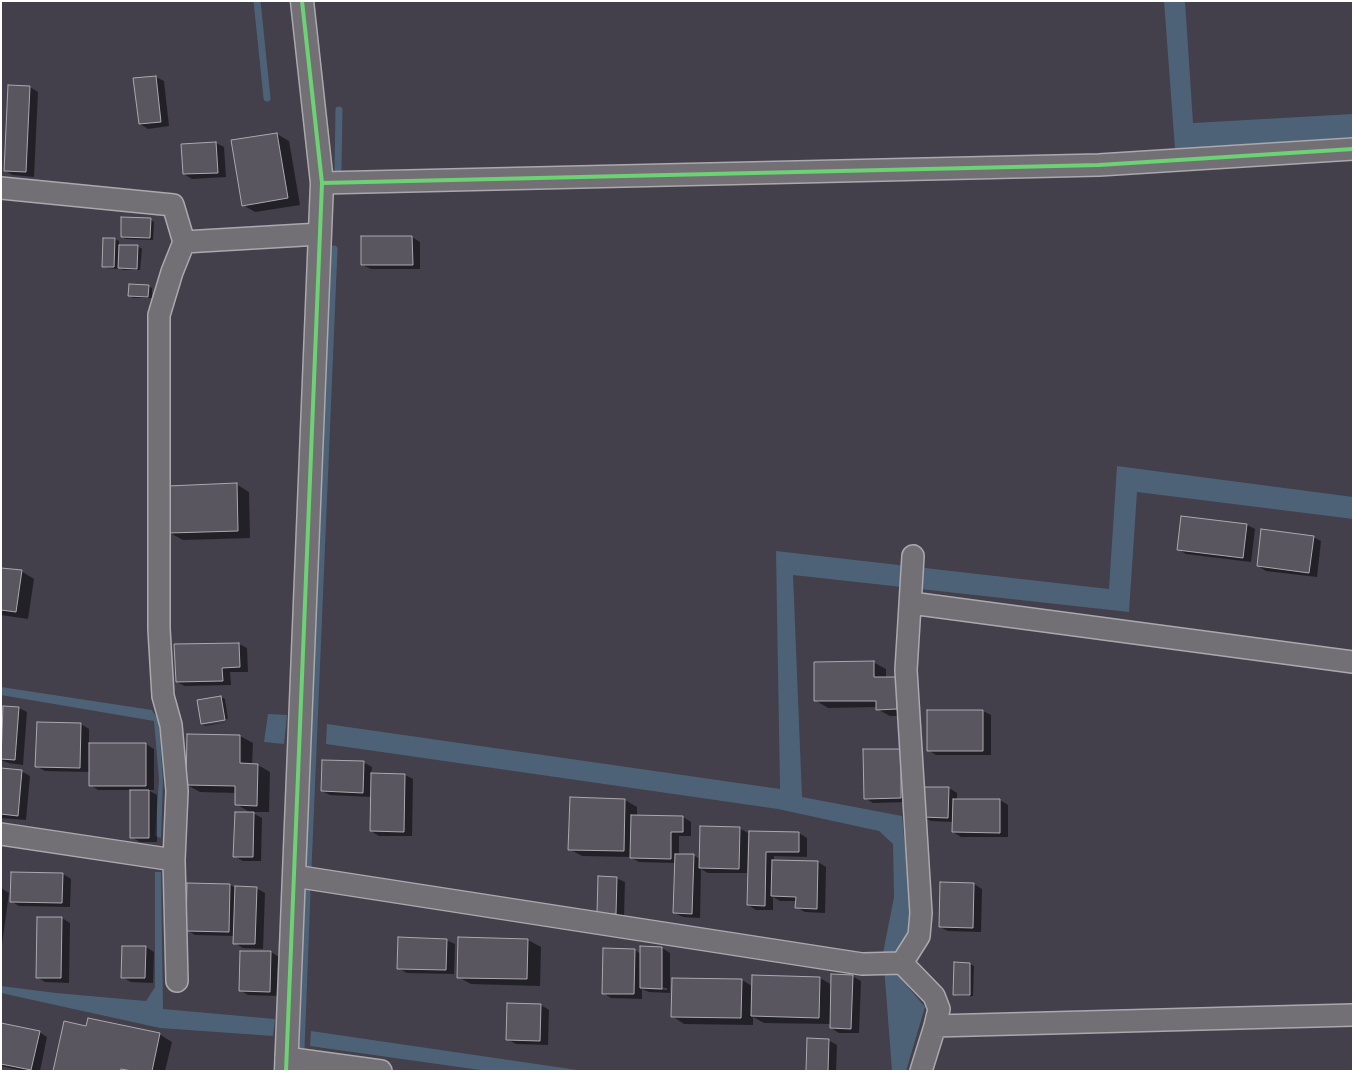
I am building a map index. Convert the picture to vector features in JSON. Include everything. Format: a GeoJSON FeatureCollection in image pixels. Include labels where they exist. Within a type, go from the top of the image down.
{"type":"FeatureCollection","features":[{"type":"Feature","properties":{"kind":"street"},"geometry":{"type":"LineString","coordinates":[[302,1],[322,183],[286,1064],[381,1071]]}},
{"type":"Feature","properties":{"kind":"street"},"geometry":{"type":"LineString","coordinates":[[322,183],[1099,165],[1353,149]]}},
{"type":"Feature","properties":{"kind":"street"},"geometry":{"type":"LineString","coordinates":[[1,188],[173,205],[184,242],[172,272],[159,315],[159,629],[163,696],[171,725],[177,791],[174,860],[177,981]]}},
{"type":"Feature","properties":{"kind":"street"},"geometry":{"type":"LineString","coordinates":[[184,242],[320,234]]}},
{"type":"Feature","properties":{"kind":"street"},"geometry":{"type":"LineString","coordinates":[[902,963],[919,936],[921,913],[906,670],[913,556]]}},
{"type":"Feature","properties":{"kind":"street"},"geometry":{"type":"LineString","coordinates":[[911,603],[1353,662]]}},
{"type":"Feature","properties":{"kind":"street"},"geometry":{"type":"LineString","coordinates":[[1,834],[174,860]]}},
{"type":"Feature","properties":{"kind":"street"},"geometry":{"type":"LineString","coordinates":[[294,876],[862,964],[902,963],[934,996],[939,1009],[936,1026],[921,1071]]}},
{"type":"Feature","properties":{"kind":"street"},"geometry":{"type":"LineString","coordinates":[[936,1026],[1353,1015]]}},
{"type":"Feature","properties":{"kind":"water"},"geometry":{"type":"Polygon","coordinates":[[[1164,1],[1185,1],[1193,123],[1353,114],[1353,137],[1175,149],[1164,1]]]}},
{"type":"Feature","properties":{"kind":"water"},"geometry":{"type":"Polygon","coordinates":[[[1117,466],[1353,497],[1353,519],[1137,492],[1129,612],[793,575],[802,797],[902,816],[910,902],[909,937],[898,955],[897,974],[925,1007],[906,1071],[892,1071],[883,953],[894,897],[893,844],[879,831],[778,809],[326,744],[327,724],[780,789],[776,551],[1109,589],[1117,466]]]}},
{"type":"Feature","properties":{"kind":"water"},"geometry":{"type":"Polygon","coordinates":[[[1,687],[152,710],[159,722],[163,781],[161,838],[155,836],[159,779],[154,721],[1,695],[1,687]]]}},
{"type":"Feature","properties":{"kind":"water"},"geometry":{"type":"Polygon","coordinates":[[[268,714],[287,715],[284,744],[264,742],[268,714]]]}},
{"type":"Feature","properties":{"kind":"water"},"geometry":{"type":"Polygon","coordinates":[[[155,872],[161,872],[163,1009],[275,1019],[273,1036],[160,1028],[1,993],[1,986],[56,993],[146,1001],[155,987],[155,872]]]}},
{"type":"Feature","properties":{"kind":"water"},"geometry":{"type":"Polygon","coordinates":[[[311,1031],[584,1071],[487,1071],[310,1046],[311,1031]]]}},
{"type":"Feature","properties":{"kind":"building"},"geometry":{"type":"Polygon","coordinates":[[[156,76],[161,122],[139,124],[133,78],[156,76]]]}},
{"type":"Feature","properties":{"kind":"building"},"geometry":{"type":"Polygon","coordinates":[[[8,85],[30,86],[26,172],[4,171],[8,85]]]}},
{"type":"Feature","properties":{"kind":"building"},"geometry":{"type":"Polygon","coordinates":[[[277,133],[288,198],[242,206],[231,140],[277,133]]]}},
{"type":"Feature","properties":{"kind":"building"},"geometry":{"type":"Polygon","coordinates":[[[216,142],[218,173],[183,174],[181,144],[216,142]]]}},
{"type":"Feature","properties":{"kind":"building"},"geometry":{"type":"Polygon","coordinates":[[[121,217],[151,218],[150,238],[121,237],[121,217]]]}},
{"type":"Feature","properties":{"kind":"building"},"geometry":{"type":"Polygon","coordinates":[[[361,236],[412,236],[413,265],[361,265],[361,236]]]}},
{"type":"Feature","properties":{"kind":"building"},"geometry":{"type":"Polygon","coordinates":[[[103,238],[115,238],[114,267],[102,267],[103,238]]]}},
{"type":"Feature","properties":{"kind":"building"},"geometry":{"type":"Polygon","coordinates":[[[119,245],[138,245],[137,269],[118,268],[119,245]]]}},
{"type":"Feature","properties":{"kind":"building"},"geometry":{"type":"Polygon","coordinates":[[[129,284],[149,285],[148,297],[128,296],[129,284]]]}},
{"type":"Feature","properties":{"kind":"building"},"geometry":{"type":"Polygon","coordinates":[[[237,483],[238,531],[169,533],[168,486],[237,483]]]}},
{"type":"Feature","properties":{"kind":"building"},"geometry":{"type":"Polygon","coordinates":[[[1181,516],[1247,524],[1243,558],[1177,550],[1181,516]]]}},
{"type":"Feature","properties":{"kind":"building"},"geometry":{"type":"Polygon","coordinates":[[[1261,529],[1314,536],[1309,573],[1257,566],[1261,529]]]}},
{"type":"Feature","properties":{"kind":"building"},"geometry":{"type":"Polygon","coordinates":[[[1,568],[22,570],[16,612],[1,610],[1,568]]]}},
{"type":"Feature","properties":{"kind":"building"},"geometry":{"type":"Polygon","coordinates":[[[239,643],[240,667],[222,668],[223,681],[176,682],[174,644],[239,643]]]}},
{"type":"Feature","properties":{"kind":"building"},"geometry":{"type":"Polygon","coordinates":[[[874,661],[874,677],[896,677],[897,709],[876,710],[876,701],[814,701],[814,662],[874,661]]]}},
{"type":"Feature","properties":{"kind":"building"},"geometry":{"type":"Polygon","coordinates":[[[221,696],[225,720],[201,724],[197,700],[221,696]]]}},
{"type":"Feature","properties":{"kind":"building"},"geometry":{"type":"Polygon","coordinates":[[[3,706],[19,707],[15,760],[1,759],[3,706]]]}},
{"type":"Feature","properties":{"kind":"building"},"geometry":{"type":"Polygon","coordinates":[[[927,710],[983,710],[983,751],[927,751],[927,710]]]}},
{"type":"Feature","properties":{"kind":"building"},"geometry":{"type":"Polygon","coordinates":[[[37,722],[81,723],[80,768],[35,767],[37,722]]]}},
{"type":"Feature","properties":{"kind":"building"},"geometry":{"type":"Polygon","coordinates":[[[187,734],[240,735],[240,763],[258,764],[257,806],[235,805],[235,786],[186,785],[187,734]]]}},
{"type":"Feature","properties":{"kind":"building"},"geometry":{"type":"Polygon","coordinates":[[[89,743],[146,743],[146,786],[89,786],[89,743]]]}},
{"type":"Feature","properties":{"kind":"building"},"geometry":{"type":"Polygon","coordinates":[[[863,749],[901,749],[901,798],[864,799],[863,749]]]}},
{"type":"Feature","properties":{"kind":"building"},"geometry":{"type":"Polygon","coordinates":[[[322,760],[364,761],[363,793],[321,791],[322,760]]]}},
{"type":"Feature","properties":{"kind":"building"},"geometry":{"type":"Polygon","coordinates":[[[1,768],[22,770],[18,816],[1,814],[1,768]]]}},
{"type":"Feature","properties":{"kind":"building"},"geometry":{"type":"Polygon","coordinates":[[[371,773],[405,774],[404,832],[370,831],[371,773]]]}},
{"type":"Feature","properties":{"kind":"building"},"geometry":{"type":"Polygon","coordinates":[[[923,787],[949,787],[948,818],[922,817],[923,787]]]}},
{"type":"Feature","properties":{"kind":"building"},"geometry":{"type":"Polygon","coordinates":[[[130,790],[149,790],[149,838],[130,838],[130,790]]]}},
{"type":"Feature","properties":{"kind":"building"},"geometry":{"type":"Polygon","coordinates":[[[570,797],[625,799],[624,851],[568,850],[570,797]]]}},
{"type":"Feature","properties":{"kind":"building"},"geometry":{"type":"Polygon","coordinates":[[[953,799],[1000,799],[1000,833],[952,832],[953,799]]]}},
{"type":"Feature","properties":{"kind":"building"},"geometry":{"type":"Polygon","coordinates":[[[235,812],[254,812],[253,857],[233,857],[235,812]]]}},
{"type":"Feature","properties":{"kind":"building"},"geometry":{"type":"Polygon","coordinates":[[[631,815],[683,816],[683,832],[671,832],[671,859],[630,858],[631,815]]]}},
{"type":"Feature","properties":{"kind":"building"},"geometry":{"type":"Polygon","coordinates":[[[700,826],[740,827],[739,869],[699,868],[700,826]]]}},
{"type":"Feature","properties":{"kind":"building"},"geometry":{"type":"Polygon","coordinates":[[[749,831],[799,832],[799,852],[766,852],[765,906],[747,905],[749,831]]]}},
{"type":"Feature","properties":{"kind":"building"},"geometry":{"type":"Polygon","coordinates":[[[675,854],[694,854],[692,914],[673,913],[675,854]]]}},
{"type":"Feature","properties":{"kind":"building"},"geometry":{"type":"Polygon","coordinates":[[[772,860],[818,861],[817,909],[795,908],[796,897],[771,896],[772,860]]]}},
{"type":"Feature","properties":{"kind":"building"},"geometry":{"type":"Polygon","coordinates":[[[11,872],[63,873],[62,903],[10,902],[11,872]]]}},
{"type":"Feature","properties":{"kind":"building"},"geometry":{"type":"Polygon","coordinates":[[[598,876],[617,877],[616,914],[597,914],[598,876]]]}},
{"type":"Feature","properties":{"kind":"building"},"geometry":{"type":"Polygon","coordinates":[[[940,882],[974,883],[973,928],[939,927],[940,882]]]}},
{"type":"Feature","properties":{"kind":"building"},"geometry":{"type":"Polygon","coordinates":[[[187,883],[230,884],[229,932],[186,931],[187,883]]]}},
{"type":"Feature","properties":{"kind":"building"},"geometry":{"type":"Polygon","coordinates":[[[235,886],[257,887],[255,944],[233,944],[235,886]]]}},
{"type":"Feature","properties":{"kind":"building"},"geometry":{"type":"Polygon","coordinates":[[[37,917],[62,917],[61,978],[36,978],[37,917]]]}},
{"type":"Feature","properties":{"kind":"building"},"geometry":{"type":"Polygon","coordinates":[[[398,937],[447,939],[446,970],[397,969],[398,937]]]}},
{"type":"Feature","properties":{"kind":"building"},"geometry":{"type":"Polygon","coordinates":[[[458,937],[528,939],[527,979],[457,978],[458,937]]]}},
{"type":"Feature","properties":{"kind":"building"},"geometry":{"type":"Polygon","coordinates":[[[122,946],[146,946],[145,978],[121,978],[122,946]]]}},
{"type":"Feature","properties":{"kind":"building"},"geometry":{"type":"Polygon","coordinates":[[[640,946],[662,947],[662,989],[640,988],[640,946]]]}},
{"type":"Feature","properties":{"kind":"building"},"geometry":{"type":"Polygon","coordinates":[[[603,948],[635,949],[634,994],[602,994],[603,948]]]}},
{"type":"Feature","properties":{"kind":"building"},"geometry":{"type":"Polygon","coordinates":[[[240,951],[271,951],[270,992],[239,991],[240,951]]]}},
{"type":"Feature","properties":{"kind":"building"},"geometry":{"type":"Polygon","coordinates":[[[954,962],[970,963],[970,995],[953,995],[954,962]]]}},
{"type":"Feature","properties":{"kind":"building"},"geometry":{"type":"Polygon","coordinates":[[[831,974],[853,975],[851,1029],[830,1028],[831,974]]]}},
{"type":"Feature","properties":{"kind":"building"},"geometry":{"type":"Polygon","coordinates":[[[752,975],[820,977],[819,1018],[751,1016],[752,975]]]}},
{"type":"Feature","properties":{"kind":"building"},"geometry":{"type":"Polygon","coordinates":[[[672,978],[742,979],[741,1018],[671,1017],[672,978]]]}},
{"type":"Feature","properties":{"kind":"building"},"geometry":{"type":"Polygon","coordinates":[[[507,1003],[541,1004],[540,1041],[506,1040],[507,1003]]]}},
{"type":"Feature","properties":{"kind":"building"},"geometry":{"type":"Polygon","coordinates":[[[88,1018],[160,1033],[152,1071],[132,1071],[121,1069],[120,1071],[53,1071],[64,1021],[86,1026],[88,1018]]]}},
{"type":"Feature","properties":{"kind":"building"},"geometry":{"type":"Polygon","coordinates":[[[1,1023],[40,1031],[31,1070],[1,1064],[1,1023]]]}},
{"type":"Feature","properties":{"kind":"building"},"geometry":{"type":"Polygon","coordinates":[[[807,1038],[829,1039],[828,1071],[806,1071],[807,1038]]]}},
{"type":"Feature","properties":{"kind":"waterway"},"geometry":{"type":"LineString","coordinates":[[257,1],[267,98]]}},
{"type":"Feature","properties":{"kind":"waterway"},"geometry":{"type":"LineString","coordinates":[[338,169],[339,110]]}},
{"type":"Feature","properties":{"kind":"waterway"},"geometry":{"type":"LineString","coordinates":[[308,868],[334,249]]}},
{"type":"Feature","properties":{"kind":"waterway"},"geometry":{"type":"LineString","coordinates":[[301,1049],[307,893]]}},
{"type":"Feature","properties":{"kind":"cycle path"},"geometry":{"type":"LineString","coordinates":[[286,1071],[322,183],[302,1]]}},
{"type":"Feature","properties":{"kind":"cycle path"},"geometry":{"type":"LineString","coordinates":[[322,183],[1099,165],[1353,149]]}}]}
